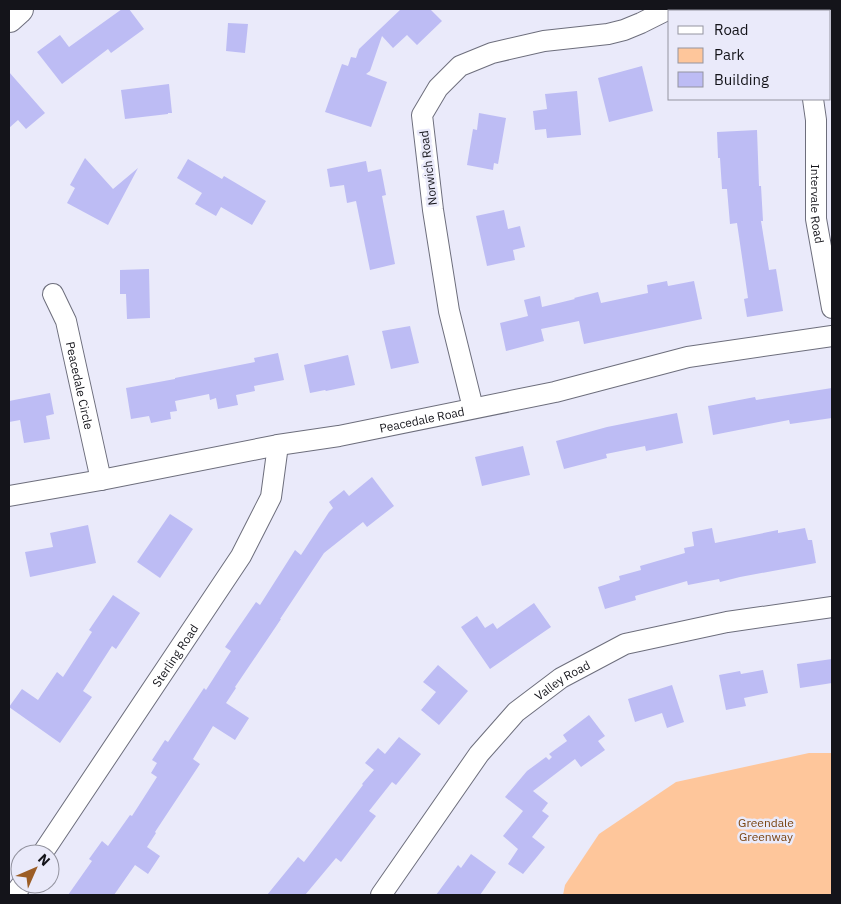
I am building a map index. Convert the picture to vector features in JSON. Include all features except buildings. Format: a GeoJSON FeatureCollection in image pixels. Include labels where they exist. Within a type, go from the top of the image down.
{"type":"FeatureCollection","features":[{"type":"Feature","properties":{"kind":"main road"},"geometry":{"type":"LineString","coordinates":[[9,18],[19,9]]}},
{"type":"Feature","properties":{"kind":"street","name":"Norwich Road"},"geometry":{"type":"LineString","coordinates":[[473,408],[448,302],[433,210],[422,115],[438,88],[460,66],[492,52],[544,41],[608,34],[624,30],[669,9]]}},
{"type":"Feature","properties":{"kind":"street","name":"Intervale Road"},"geometry":{"type":"LineString","coordinates":[[813,100],[816,120],[816,219],[832,308]]}},
{"type":"Feature","properties":{"kind":"street","name":"Peacedale Circle"},"geometry":{"type":"LineString","coordinates":[[53,294],[66,321],[101,480]]}},
{"type":"Feature","properties":{"kind":"street","name":"Peacedale Road"},"geometry":{"type":"LineString","coordinates":[[9,496],[278,445],[338,436],[555,392],[688,357],[832,336]]}},
{"type":"Feature","properties":{"kind":"street","name":"Sterling Road"},"geometry":{"type":"LineString","coordinates":[[49,844],[241,556],[271,497],[278,445]]}},
{"type":"Feature","properties":{"kind":"street","name":"Valley Road"},"geometry":{"type":"LineString","coordinates":[[381,895],[478,754],[516,712],[561,678],[625,644],[727,622],[832,607]]}},
{"type":"Feature","properties":{"kind":"green space","name":"Greendale Greenway"},"geometry":{"type":"Polygon","coordinates":[[[809,753],[832,753],[832,895],[563,895],[565,885],[599,834],[676,782],[809,753]]]}}]}
